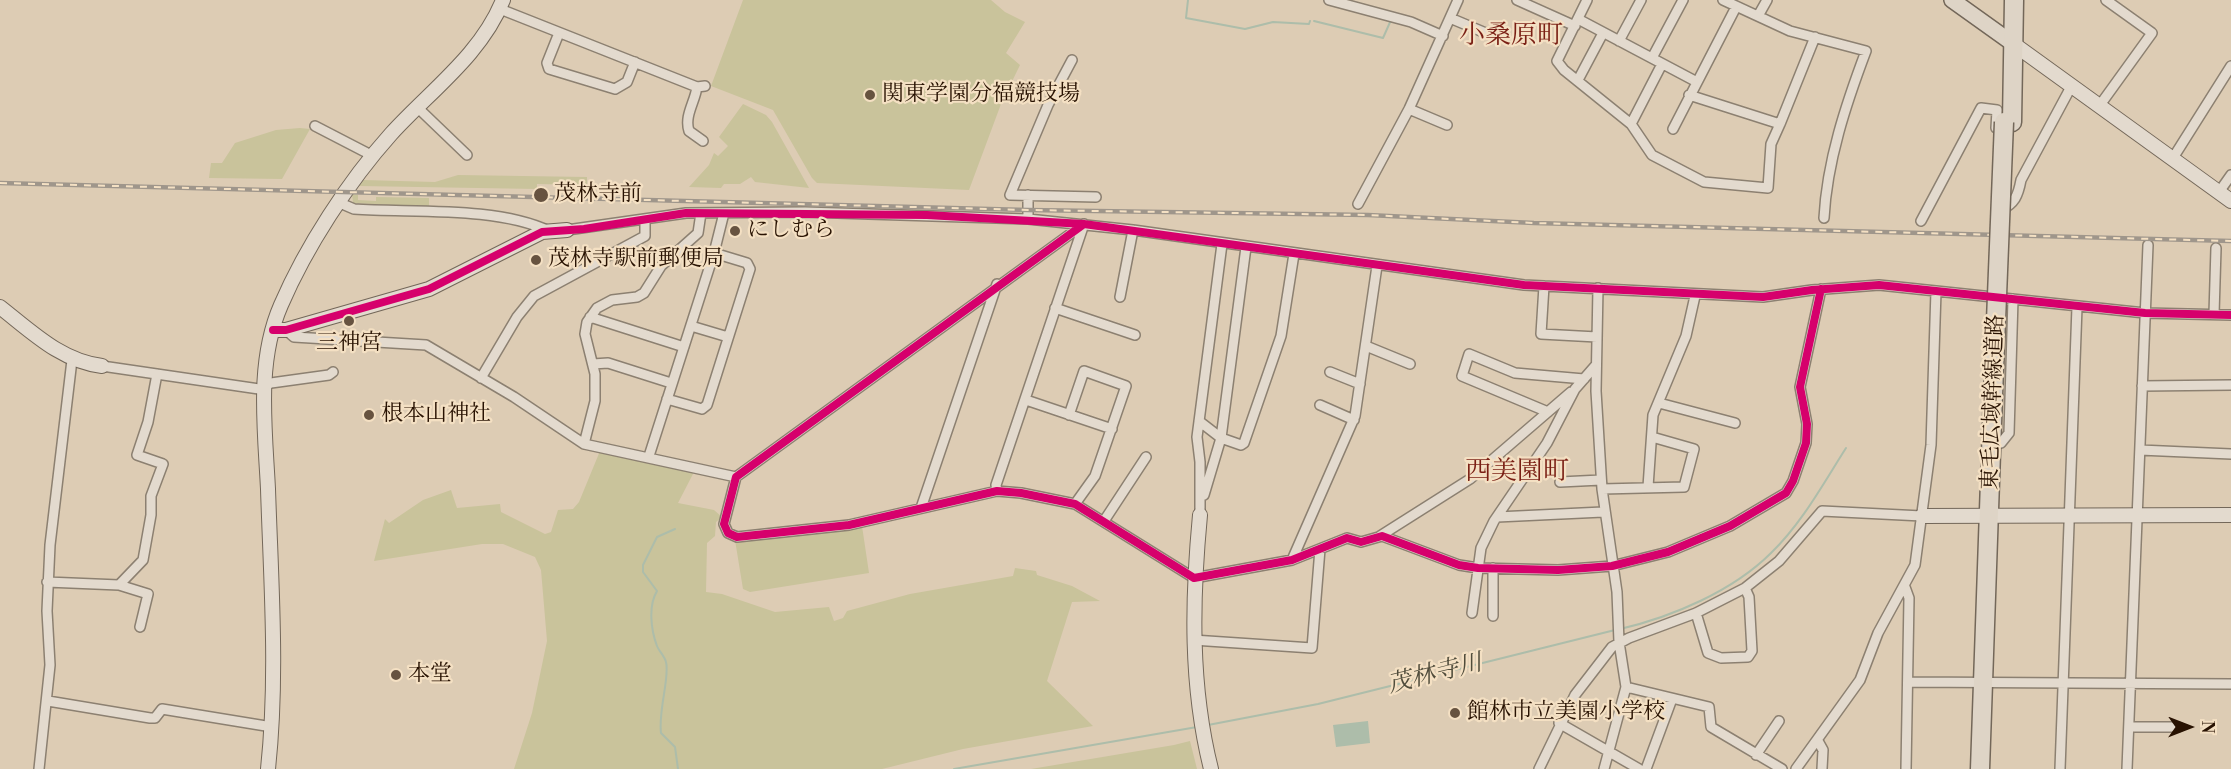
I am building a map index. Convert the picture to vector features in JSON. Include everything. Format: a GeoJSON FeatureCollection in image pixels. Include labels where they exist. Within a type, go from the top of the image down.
{"type":"FeatureCollection","features":[{"type":"Feature","properties":{"kind":"highway","name":"東毛広域幹線道路"},"geometry":{"type":"LineString","coordinates":[[2004,0],[2010,41]]}},
{"type":"Feature","properties":{"kind":"highway","name":"東毛広域幹線道路"},"geometry":{"type":"LineString","coordinates":[[1980,769],[1987,683],[2010,41],[2014,0]]}},
{"type":"Feature","properties":{"kind":"highway","name":"東毛広域幹線道路"},"geometry":{"type":"LineString","coordinates":[[1987,683],[1990,769]]}},
{"type":"Feature","properties":{"kind":"main road"},"geometry":{"type":"LineString","coordinates":[[1952,0],[2010,41]]}},
{"type":"Feature","properties":{"kind":"street"},"geometry":{"type":"LineString","coordinates":[[1329,0],[1412,22],[1443,36]]}},
{"type":"Feature","properties":{"kind":"street"},"geometry":{"type":"LineString","coordinates":[[1358,204],[1409,109],[1458,0]]}},
{"type":"Feature","properties":{"kind":"street"},"geometry":{"type":"LineString","coordinates":[[1517,0],[1603,33],[1696,82]]}},
{"type":"Feature","properties":{"kind":"street"},"geometry":{"type":"LineString","coordinates":[[1587,0],[1559,52],[1557,61],[1564,70],[1631,123],[1652,155],[1704,182],[1768,188],[1771,144],[1815,37]]}},
{"type":"Feature","properties":{"kind":"street"},"geometry":{"type":"LineString","coordinates":[[1619,41],[1641,0]]}},
{"type":"Feature","properties":{"kind":"street"},"geometry":{"type":"LineString","coordinates":[[1652,58],[1683,0]]}},
{"type":"Feature","properties":{"kind":"street"},"geometry":{"type":"LineString","coordinates":[[1722,0],[1790,31],[1866,51],[1853,86],[1827,178],[1824,218]]}},
{"type":"Feature","properties":{"kind":"street"},"geometry":{"type":"LineString","coordinates":[[1758,16],[1767,0]]}},
{"type":"Feature","properties":{"kind":"street"},"geometry":{"type":"LineString","coordinates":[[2100,105],[2151,33],[2106,0]]}},
{"type":"Feature","properties":{"kind":"street"},"geometry":{"type":"LineString","coordinates":[[268,769],[272,727],[273,645],[264,388],[280,330],[280,307],[297,272],[340,203],[373,156],[475,48],[492,25],[501,4],[560,33],[701,87],[686,123],[688,131],[703,141]]}},
{"type":"Feature","properties":{"kind":"street"},"geometry":{"type":"LineString","coordinates":[[1673,129],[1736,7]]}},
{"type":"Feature","properties":{"kind":"street"},"geometry":{"type":"LineString","coordinates":[[1450,18],[1488,34]]}},
{"type":"Feature","properties":{"kind":"street"},"geometry":{"type":"LineString","coordinates":[[560,33],[547,63],[549,69],[615,89],[627,82],[635,62]]}},
{"type":"Feature","properties":{"kind":"street"},"geometry":{"type":"LineString","coordinates":[[1578,80],[1603,33]]}},
{"type":"Feature","properties":{"kind":"street"},"geometry":{"type":"LineString","coordinates":[[2010,41],[2231,201]]}},
{"type":"Feature","properties":{"kind":"street"},"geometry":{"type":"LineString","coordinates":[[1072,60],[1048,105],[1010,195],[1096,197]]}},
{"type":"Feature","properties":{"kind":"street"},"geometry":{"type":"LineString","coordinates":[[1631,123],[1662,64]]}},
{"type":"Feature","properties":{"kind":"street"},"geometry":{"type":"LineString","coordinates":[[2173,158],[2231,66]]}},
{"type":"Feature","properties":{"kind":"street"},"geometry":{"type":"LineString","coordinates":[[1921,221],[1981,108],[1997,110],[1994,218],[2011,205],[2018,196],[2021,180],[2072,85]]}},
{"type":"Feature","properties":{"kind":"street"},"geometry":{"type":"LineString","coordinates":[[1689,95],[1780,124]]}},
{"type":"Feature","properties":{"kind":"street"},"geometry":{"type":"LineString","coordinates":[[417,107],[467,155]]}},
{"type":"Feature","properties":{"kind":"street"},"geometry":{"type":"LineString","coordinates":[[1409,109],[1447,125]]}},
{"type":"Feature","properties":{"kind":"street"},"geometry":{"type":"LineString","coordinates":[[315,126],[373,156]]}},
{"type":"Feature","properties":{"kind":"street"},"geometry":{"type":"LineString","coordinates":[[2219,192],[2231,175]]}},
{"type":"Feature","properties":{"kind":"street"},"geometry":{"type":"LineString","coordinates":[[1995,178],[2021,180]]}},
{"type":"Feature","properties":{"kind":"street"},"geometry":{"type":"LineString","coordinates":[[1028,195],[1028,219]]}},
{"type":"Feature","properties":{"kind":"street"},"geometry":{"type":"LineString","coordinates":[[340,203],[354,208],[498,218],[532,224],[549,231]]}},
{"type":"Feature","properties":{"kind":"street"},"geometry":{"type":"LineString","coordinates":[[280,330],[429,290],[549,231],[701,213],[922,214],[1028,219],[1133,230],[1377,266],[1544,286],[1695,296],[1763,297],[1873,285],[2145,314],[2231,315]]}},
{"type":"Feature","properties":{"kind":"street"},"geometry":{"type":"LineString","coordinates":[[584,444],[595,401],[592,364],[585,334],[590,317],[597,308],[612,300],[637,297],[644,293],[661,266],[698,233],[701,213]]}},
{"type":"Feature","properties":{"kind":"street"},"geometry":{"type":"LineString","coordinates":[[649,456],[714,253],[724,213]]}},
{"type":"Feature","properties":{"kind":"street"},"geometry":{"type":"LineString","coordinates":[[481,378],[517,317],[534,297],[645,236],[647,232],[645,219]]}},
{"type":"Feature","properties":{"kind":"street"},"geometry":{"type":"LineString","coordinates":[[1084,224],[997,284],[736,477],[724,524],[728,533],[737,537],[849,525],[997,491],[1021,493],[1075,504],[1194,578],[1292,560],[1347,538],[1361,542],[1382,536],[1459,565],[1478,568],[1558,570],[1612,566],[1680,548],[1730,526],[1786,493],[1806,443],[1807,424],[1800,390],[1802,370],[1821,289]]}},
{"type":"Feature","properties":{"kind":"street"},"geometry":{"type":"LineString","coordinates":[[997,491],[996,485],[1084,224]]}},
{"type":"Feature","properties":{"kind":"street"},"geometry":{"type":"LineString","coordinates":[[1120,297],[1133,230]]}},
{"type":"Feature","properties":{"kind":"street"},"geometry":{"type":"LineString","coordinates":[[1211,769],[1200,717],[1193,640],[1194,578],[1200,515],[1199,421],[1222,244]]}},
{"type":"Feature","properties":{"kind":"street"},"geometry":{"type":"LineString","coordinates":[[2127,769],[2148,246]]}},
{"type":"Feature","properties":{"kind":"street"},"geometry":{"type":"LineString","coordinates":[[1200,515],[1221,438],[1246,247]]}},
{"type":"Feature","properties":{"kind":"street"},"geometry":{"type":"LineString","coordinates":[[2214,315],[2216,248]]}},
{"type":"Feature","properties":{"kind":"street"},"geometry":{"type":"LineString","coordinates":[[667,399],[702,408],[707,405],[729,337],[750,268],[747,263],[714,253]]}},
{"type":"Feature","properties":{"kind":"street"},"geometry":{"type":"LineString","coordinates":[[1199,421],[1221,438],[1241,445],[1244,443],[1281,336],[1294,254]]}},
{"type":"Feature","properties":{"kind":"street"},"geometry":{"type":"LineString","coordinates":[[1292,560],[1354,420],[1377,266]]}},
{"type":"Feature","properties":{"kind":"street"},"geometry":{"type":"LineString","coordinates":[[921,508],[997,284]]}},
{"type":"Feature","properties":{"kind":"street"},"geometry":{"type":"LineString","coordinates":[[1544,286],[1541,334],[1597,337]]}},
{"type":"Feature","properties":{"kind":"street"},"geometry":{"type":"LineString","coordinates":[[1598,288],[1596,365],[1602,484],[1626,687],[1604,769]]}},
{"type":"Feature","properties":{"kind":"street"},"geometry":{"type":"LineString","coordinates":[[1796,769],[1860,680],[1878,633],[1915,565],[1931,445],[1936,291]]}},
{"type":"Feature","properties":{"kind":"street"},"geometry":{"type":"LineString","coordinates":[[1648,486],[1653,415],[1686,336],[1695,296]]}},
{"type":"Feature","properties":{"kind":"street"},"geometry":{"type":"LineString","coordinates":[[1992,296],[1986,433],[1996,447],[2009,433],[2013,299]]}},
{"type":"Feature","properties":{"kind":"street"},"geometry":{"type":"LineString","coordinates":[[0,307],[72,360],[102,366],[264,388],[271,384],[328,375],[333,372]]}},
{"type":"Feature","properties":{"kind":"street"},"geometry":{"type":"LineString","coordinates":[[2060,769],[2077,307]]}},
{"type":"Feature","properties":{"kind":"street"},"geometry":{"type":"LineString","coordinates":[[1055,308],[1134,335]]}},
{"type":"Feature","properties":{"kind":"street"},"geometry":{"type":"LineString","coordinates":[[590,317],[684,347]]}},
{"type":"Feature","properties":{"kind":"street"},"geometry":{"type":"LineString","coordinates":[[691,326],[729,337]]}},
{"type":"Feature","properties":{"kind":"street"},"geometry":{"type":"LineString","coordinates":[[280,330],[294,337],[426,345],[584,444],[649,456],[736,477]]}},
{"type":"Feature","properties":{"kind":"street"},"geometry":{"type":"LineString","coordinates":[[1366,346],[1410,364]]}},
{"type":"Feature","properties":{"kind":"street"},"geometry":{"type":"LineString","coordinates":[[1548,412],[1462,376],[1469,354],[1515,373],[1584,379]]}},
{"type":"Feature","properties":{"kind":"street"},"geometry":{"type":"LineString","coordinates":[[39,769],[48,701],[50,653],[47,582],[72,360]]}},
{"type":"Feature","properties":{"kind":"street"},"geometry":{"type":"LineString","coordinates":[[592,364],[608,363],[671,383]]}},
{"type":"Feature","properties":{"kind":"street"},"geometry":{"type":"LineString","coordinates":[[1382,536],[1379,536],[1470,479],[1575,389],[1596,365]]}},
{"type":"Feature","properties":{"kind":"street"},"geometry":{"type":"LineString","coordinates":[[1069,415],[1084,371],[1126,386],[1095,476],[1075,504]]}},
{"type":"Feature","properties":{"kind":"street"},"geometry":{"type":"LineString","coordinates":[[1330,372],[1360,384]]}},
{"type":"Feature","properties":{"kind":"street"},"geometry":{"type":"LineString","coordinates":[[119,585],[143,560],[151,515],[151,496],[163,464],[137,455],[148,422],[157,374]]}},
{"type":"Feature","properties":{"kind":"street"},"geometry":{"type":"LineString","coordinates":[[2142,386],[2231,385]]}},
{"type":"Feature","properties":{"kind":"street"},"geometry":{"type":"LineString","coordinates":[[1472,613],[1481,548],[1497,517],[1547,442],[1575,389]]}},
{"type":"Feature","properties":{"kind":"street"},"geometry":{"type":"LineString","coordinates":[[1026,400],[1112,429]]}},
{"type":"Feature","properties":{"kind":"street"},"geometry":{"type":"LineString","coordinates":[[1659,403],[1735,423]]}},
{"type":"Feature","properties":{"kind":"street"},"geometry":{"type":"LineString","coordinates":[[1320,405],[1354,420]]}},
{"type":"Feature","properties":{"kind":"street"},"geometry":{"type":"LineString","coordinates":[[1560,482],[1684,488],[1694,449],[1652,437]]}},
{"type":"Feature","properties":{"kind":"street"},"geometry":{"type":"LineString","coordinates":[[2140,450],[2231,454]]}},
{"type":"Feature","properties":{"kind":"street"},"geometry":{"type":"LineString","coordinates":[[1104,521],[1146,457]]}},
{"type":"Feature","properties":{"kind":"street"},"geometry":{"type":"LineString","coordinates":[[1539,769],[1559,723],[1575,695],[1603,656],[1619,639],[1696,613],[1745,588],[1785,555],[1822,511],[1922,516],[2231,514]]}},
{"type":"Feature","properties":{"kind":"street"},"geometry":{"type":"LineString","coordinates":[[1497,517],[1604,512]]}},
{"type":"Feature","properties":{"kind":"street"},"geometry":{"type":"LineString","coordinates":[[1193,640],[1312,648],[1320,549]]}},
{"type":"Feature","properties":{"kind":"street"},"geometry":{"type":"LineString","coordinates":[[1494,568],[1494,616]]}},
{"type":"Feature","properties":{"kind":"street"},"geometry":{"type":"LineString","coordinates":[[47,582],[119,585],[148,594],[140,627]]}},
{"type":"Feature","properties":{"kind":"street"},"geometry":{"type":"LineString","coordinates":[[1905,587],[1909,598],[1906,769]]}},
{"type":"Feature","properties":{"kind":"street"},"geometry":{"type":"LineString","coordinates":[[1696,613],[1708,653],[1720,658],[1748,657],[1752,651],[1749,597],[1745,588]]}},
{"type":"Feature","properties":{"kind":"street"},"geometry":{"type":"LineString","coordinates":[[1908,682],[2231,684]]}},
{"type":"Feature","properties":{"kind":"street"},"geometry":{"type":"LineString","coordinates":[[1626,687],[1709,707],[1711,727],[1782,769]]}},
{"type":"Feature","properties":{"kind":"street"},"geometry":{"type":"LineString","coordinates":[[1646,769],[1672,699]]}},
{"type":"Feature","properties":{"kind":"street"},"geometry":{"type":"LineString","coordinates":[[48,701],[150,718],[155,718],[162,709],[272,727]]}},
{"type":"Feature","properties":{"kind":"street"},"geometry":{"type":"LineString","coordinates":[[1756,755],[1779,721]]}},
{"type":"Feature","properties":{"kind":"street"},"geometry":{"type":"LineString","coordinates":[[1559,723],[1639,769]]}},
{"type":"Feature","properties":{"kind":"street"},"geometry":{"type":"LineString","coordinates":[[2129,727],[2178,727]]}},
{"type":"Feature","properties":{"kind":"street"},"geometry":{"type":"LineString","coordinates":[[1818,741],[1822,750],[1822,769]]}},
{"type":"Feature","properties":{"kind":"shaded area","name":"関東学園分福競技場"},"geometry":{"type":"Polygon","coordinates":[[[743,0],[991,0],[1005,12],[1025,22],[1006,53],[1020,65],[1001,104],[969,190],[817,183],[773,110],[711,86],[743,0]]]}},
{"type":"Feature","properties":{"kind":"shaded area"},"geometry":{"type":"Polygon","coordinates":[[[743,104],[766,115],[772,122],[809,188],[755,182],[751,177],[740,184],[724,184],[721,188],[689,187],[709,165],[714,153],[718,156],[728,146],[719,137],[743,104]]]}},
{"type":"Feature","properties":{"kind":"shaded area"},"geometry":{"type":"Polygon","coordinates":[[[310,129],[282,179],[209,178],[211,163],[222,163],[235,143],[276,130],[310,129]]]}},
{"type":"Feature","properties":{"kind":"shaded area"},"geometry":{"type":"Polygon","coordinates":[[[458,175],[587,177],[587,185],[537,184],[537,189],[359,186],[363,180],[435,182],[458,175]]]}},
{"type":"Feature","properties":{"kind":"shaded area"},"geometry":{"type":"Polygon","coordinates":[[[352,194],[358,195],[358,200],[376,201],[376,197],[429,198],[429,207],[353,203],[352,194]]]}},
{"type":"Feature","properties":{"kind":"shaded area"},"geometry":{"type":"Polygon","coordinates":[[[600,451],[694,472],[678,503],[714,510],[722,517],[716,522],[715,536],[707,543],[706,592],[722,594],[775,612],[829,607],[834,621],[843,618],[847,611],[910,594],[1013,576],[1015,568],[1036,571],[1037,575],[1072,586],[1100,601],[1072,602],[1047,681],[1093,726],[963,749],[882,769],[514,769],[532,713],[547,641],[541,570],[535,557],[503,544],[482,544],[374,561],[385,519],[389,523],[423,500],[451,490],[457,508],[500,504],[501,512],[545,534],[551,532],[558,510],[573,509],[579,502],[600,451]]]}},
{"type":"Feature","properties":{"kind":"shaded area"},"geometry":{"type":"Polygon","coordinates":[[[862,526],[869,573],[750,592],[743,589],[735,540],[862,526]]]}},
{"type":"Feature","properties":{"kind":"shaded area"},"geometry":{"type":"Polygon","coordinates":[[[1368,721],[1370,743],[1336,747],[1333,725],[1368,721]]]}},
{"type":"Feature","properties":{"kind":"shaded area"},"geometry":{"type":"Polygon","coordinates":[[[1190,741],[1197,769],[1031,769],[1174,745],[1190,741]]]}},
{"type":"Feature","properties":{"kind":"waterway"},"geometry":{"type":"LineString","coordinates":[[1188,0],[1186,18],[1245,29],[1273,22],[1309,24],[1310,21]]}},
{"type":"Feature","properties":{"kind":"waterway"},"geometry":{"type":"LineString","coordinates":[[1314,21],[1383,38],[1391,20]]}},
{"type":"Feature","properties":{"kind":"waterway","name":"茂林寺川"},"geometry":{"type":"LineString","coordinates":[[1620,629],[1681,610],[1701,601],[1756,567],[1793,529],[1846,448]]}},
{"type":"Feature","properties":{"kind":"waterway"},"geometry":{"type":"LineString","coordinates":[[675,529],[657,537],[643,565],[643,572],[657,591],[652,604],[652,626],[657,646],[667,668],[661,733],[675,747],[678,769]]}},
{"type":"Feature","properties":{"kind":"waterway","name":"茂林寺川"},"geometry":{"type":"LineString","coordinates":[[1208,725],[1318,704],[1615,630]]}},
{"type":"Feature","properties":{"kind":"waterway","name":"茂林寺川"},"geometry":{"type":"LineString","coordinates":[[954,769],[1197,727]]}},
{"type":"Feature","properties":{"kind":"railway"},"geometry":{"type":"LineString","coordinates":[[0,183],[1028,210],[1368,215],[1534,223],[2231,241]]}},
{"type":"Feature","properties":{"kind":"cycle path"},"geometry":{"type":"LineString","coordinates":[[273,330],[286,330],[429,289],[542,232],[584,229],[686,213],[927,215],[1084,224],[1524,285],[1763,297],[1812,290],[1879,285],[2145,313],[2231,315]]}},
{"type":"Feature","properties":{"kind":"cycle path"},"geometry":{"type":"LineString","coordinates":[[1084,224],[736,477],[724,524],[728,533],[737,537],[849,525],[997,491],[1021,493],[1075,504],[1194,578],[1292,560],[1347,538],[1361,542],[1382,536],[1459,565],[1478,568],[1558,570],[1612,566],[1668,552],[1730,526],[1786,493],[1793,481],[1806,443],[1807,424],[1800,387],[1821,289]]}},
{"type":"Feature","properties":{"kind":"place","name":"関東学園分福競技場"},"geometry":{"type":"Point","coordinates":[870,95]}},
{"type":"Feature","properties":{"kind":"place","name":"茂林寺前"},"geometry":{"type":"Point","coordinates":[541,195]}},
{"type":"Feature","properties":{"kind":"place","name":"にしむら"},"geometry":{"type":"Point","coordinates":[735,231]}},
{"type":"Feature","properties":{"kind":"place","name":"茂林寺駅前郵便局"},"geometry":{"type":"Point","coordinates":[536,260]}},
{"type":"Feature","properties":{"kind":"place","name":"三神宮"},"geometry":{"type":"Point","coordinates":[349,321]}},
{"type":"Feature","properties":{"kind":"place","name":"根本山神社"},"geometry":{"type":"Point","coordinates":[369,415]}},
{"type":"Feature","properties":{"kind":"place","name":"本堂"},"geometry":{"type":"Point","coordinates":[396,675]}},
{"type":"Feature","properties":{"kind":"place","name":"館林市立美園小学校"},"geometry":{"type":"Point","coordinates":[1455,713]}},
{"type":"Feature","properties":{"kind":"district","name":"小桑原町"},"geometry":{"type":"Point","coordinates":[1511,37]}},
{"type":"Feature","properties":{"kind":"district","name":"西美園町"},"geometry":{"type":"Point","coordinates":[1517,473]}}]}
